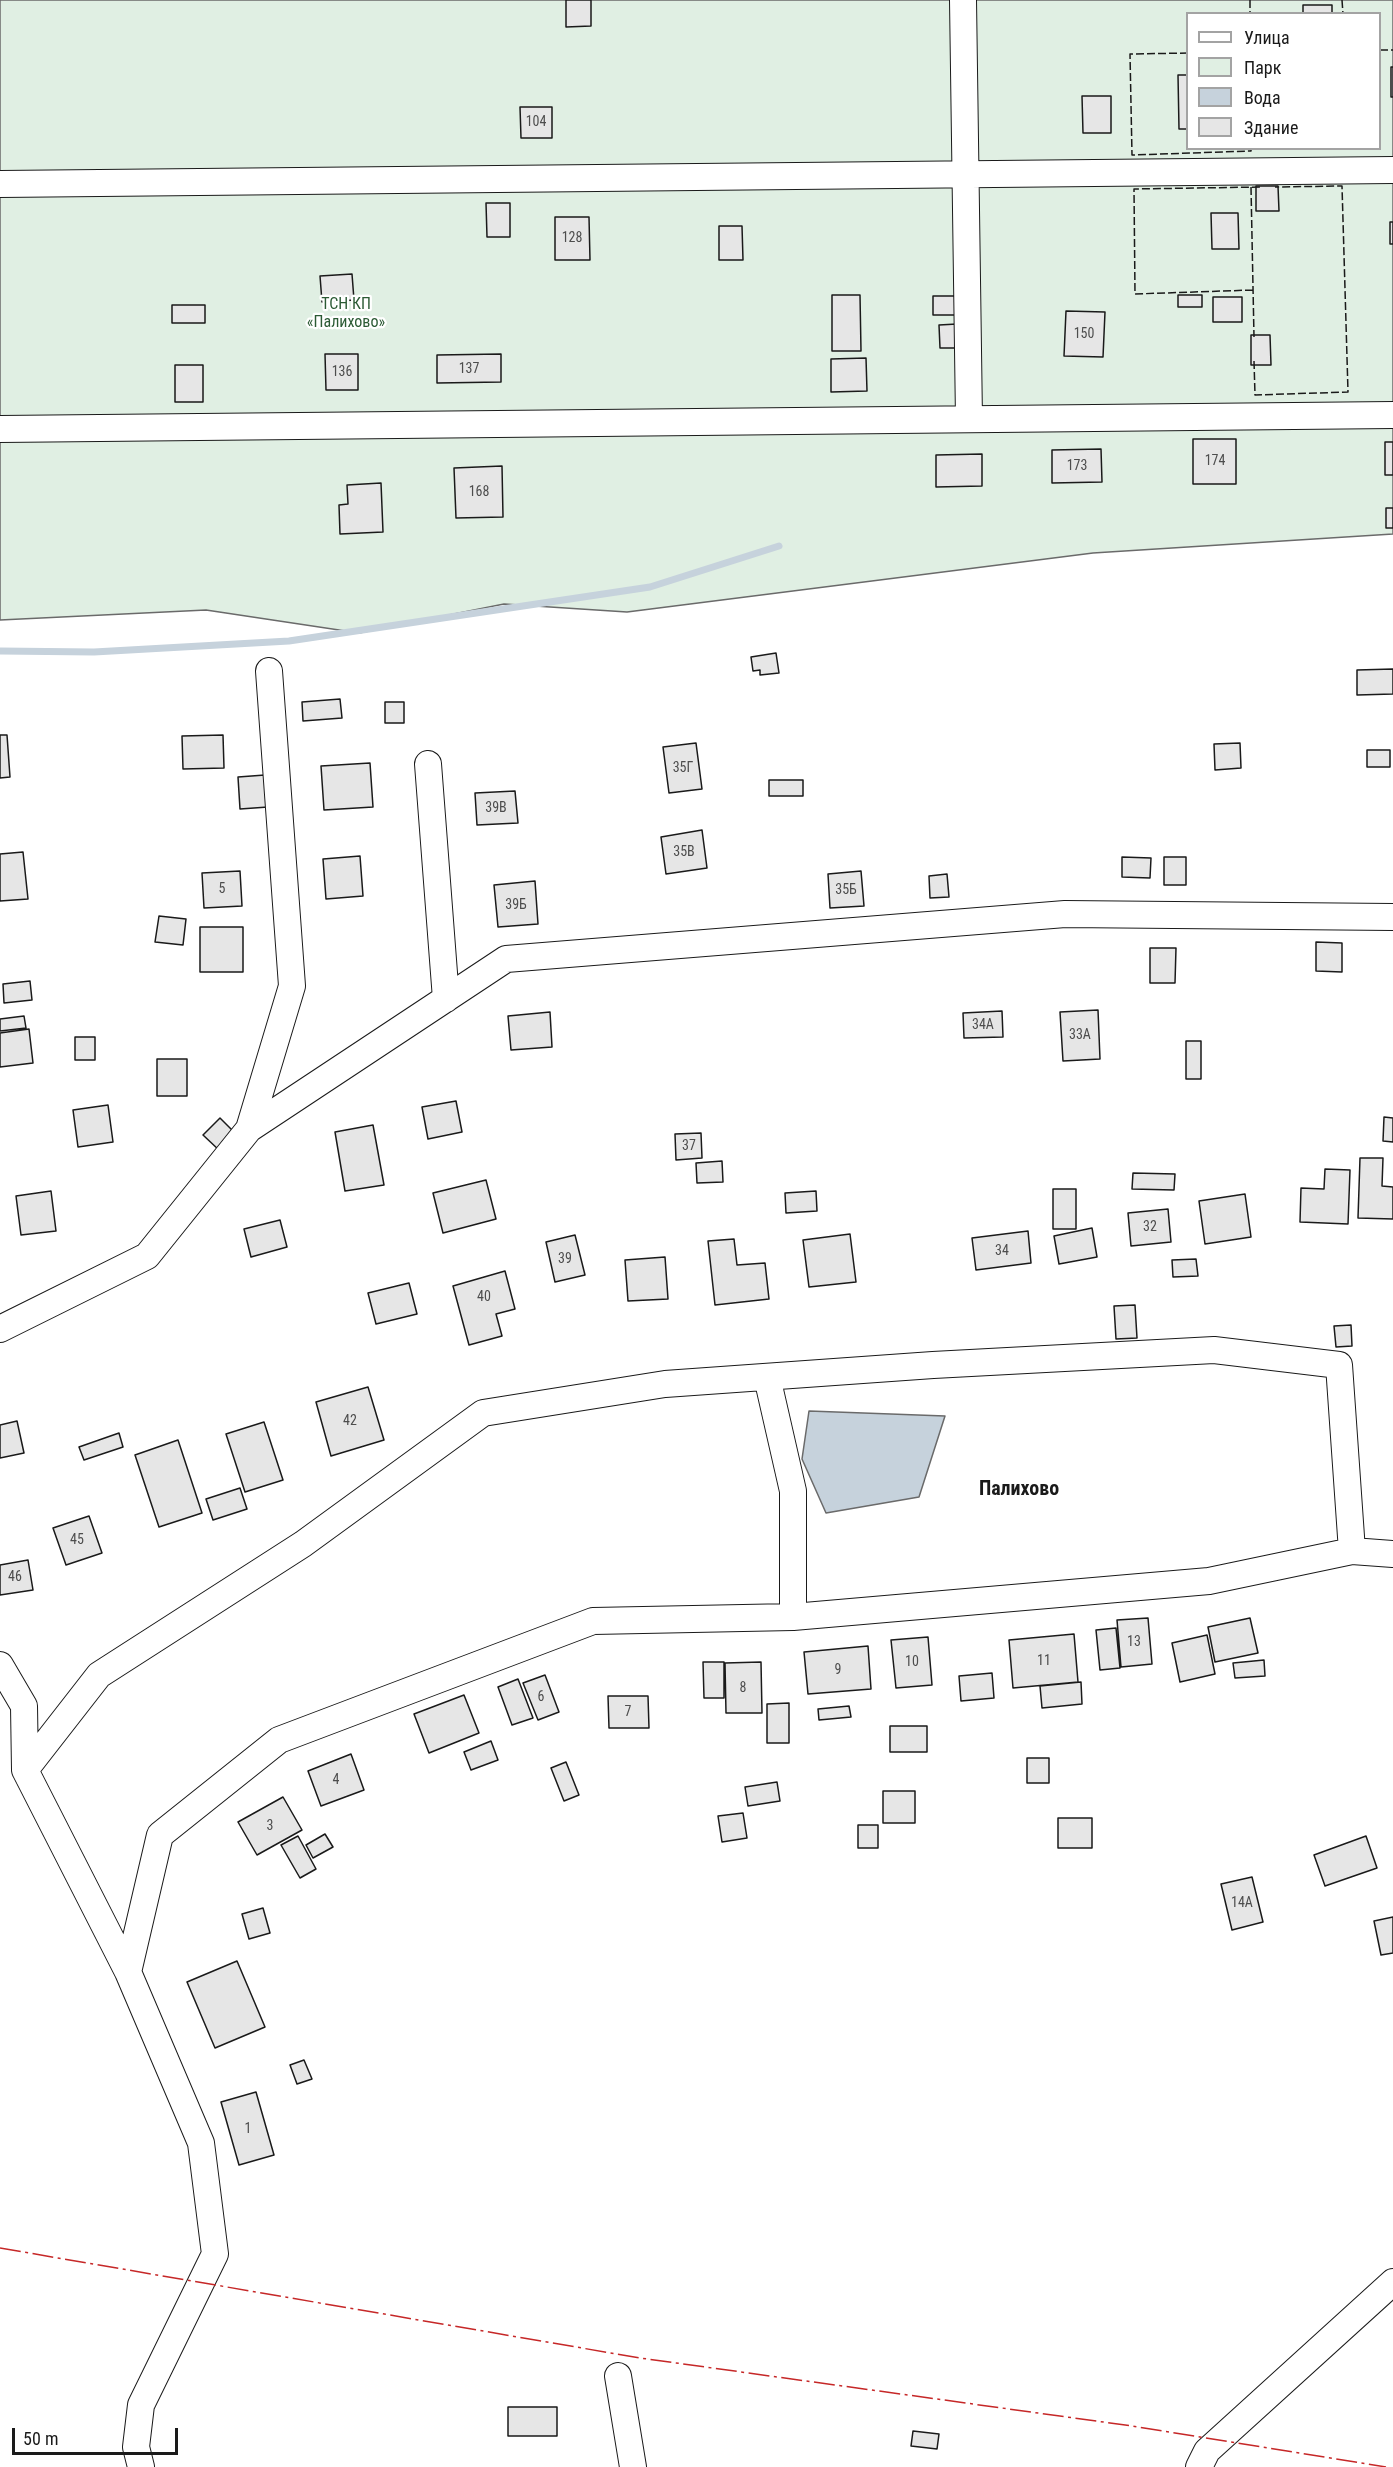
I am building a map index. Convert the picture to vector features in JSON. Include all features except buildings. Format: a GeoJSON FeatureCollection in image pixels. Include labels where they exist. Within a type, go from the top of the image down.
{"type":"FeatureCollection","features":[{"type":"Feature","properties":{"kind":"street"},"geometry":{"type":"LineString","coordinates":[[963,0],[969,419]]}},
{"type":"Feature","properties":{"kind":"street"},"geometry":{"type":"LineString","coordinates":[[0,184],[1393,170]]}},
{"type":"Feature","properties":{"kind":"street"},"geometry":{"type":"LineString","coordinates":[[0,429],[1393,414]]}},
{"type":"Feature","properties":{"kind":"street"},"geometry":{"type":"LineString","coordinates":[[249,1129],[292,986],[269,671]]}},
{"type":"Feature","properties":{"kind":"street"},"geometry":{"type":"LineString","coordinates":[[428,764],[446,999]]}},
{"type":"Feature","properties":{"kind":"street"},"geometry":{"type":"LineString","coordinates":[[0,1329],[147,1256],[249,1129],[506,959],[1065,914],[1393,917]]}},
{"type":"Feature","properties":{"kind":"street"},"geometry":{"type":"LineString","coordinates":[[26,1770],[99,1675],[303,1544],[483,1413],[665,1384],[1214,1350],[1339,1365],[1352,1551]]}},
{"type":"Feature","properties":{"kind":"street"},"geometry":{"type":"LineString","coordinates":[[767,1377],[793,1491],[793,1617]]}},
{"type":"Feature","properties":{"kind":"street"},"geometry":{"type":"LineString","coordinates":[[128,1972],[160,1835],[279,1740],[593,1621],[793,1617],[1209,1581],[1352,1551],[1393,1554]]}},
{"type":"Feature","properties":{"kind":"street"},"geometry":{"type":"LineString","coordinates":[[0,1665],[24,1706],[26,1770],[128,1972],[201,2143],[215,2254],[141,2405],[136,2447],[141,2467]]}},
{"type":"Feature","properties":{"kind":"street"},"geometry":{"type":"LineString","coordinates":[[1199,2467],[1207,2451],[1393,2282]]}},
{"type":"Feature","properties":{"kind":"street"},"geometry":{"type":"LineString","coordinates":[[618,2376],[633,2467]]}},
{"type":"Feature","properties":{"kind":"green space","name":"ТСН КП «Палихово»"},"geometry":{"type":"Polygon","coordinates":[[[0,0],[1393,0],[1393,534],[1093,553],[627,612],[504,604],[359,633],[206,610],[0,620],[0,0]]]}},
{"type":"Feature","properties":{"kind":"water"},"geometry":{"type":"Polygon","coordinates":[[[809,1411],[945,1416],[919,1497],[826,1513],[802,1459],[809,1411]]]}},
{"type":"Feature","properties":{"kind":"waterway"},"geometry":{"type":"LineString","coordinates":[[0,651],[94,652],[289,641],[650,587],[779,546]]}},
{"type":"Feature","properties":{"kind":"fence"},"geometry":{"type":"LineString","coordinates":[[1250,0],[1250,12]]}},
{"type":"Feature","properties":{"kind":"fence"},"geometry":{"type":"LineString","coordinates":[[1342,0],[1343,12]]}},
{"type":"Feature","properties":{"kind":"fence"},"geometry":{"type":"LineString","coordinates":[[1381,50],[1393,50]]}},
{"type":"Feature","properties":{"kind":"fence"},"geometry":{"type":"LineString","coordinates":[[1186,53],[1130,54],[1132,155],[1251,150]]}},
{"type":"Feature","properties":{"kind":"fence"},"geometry":{"type":"LineString","coordinates":[[1254,361],[1255,395],[1348,392],[1342,186],[1275,187]]}},
{"type":"Feature","properties":{"kind":"fence"},"geometry":{"type":"LineString","coordinates":[[1251,187],[1254,337]]}},
{"type":"Feature","properties":{"kind":"fence"},"geometry":{"type":"LineString","coordinates":[[1253,290],[1135,294],[1134,189],[1260,187]]}},
{"type":"Feature","properties":{"kind":"power"},"geometry":{"type":"LineString","coordinates":[[0,2248],[640,2358],[1132,2426],[1386,2467]]}},
{"type":"Feature","properties":{"kind":"district","name":"Палихово"},"geometry":{"type":"Point","coordinates":[1019,1490]}}]}
